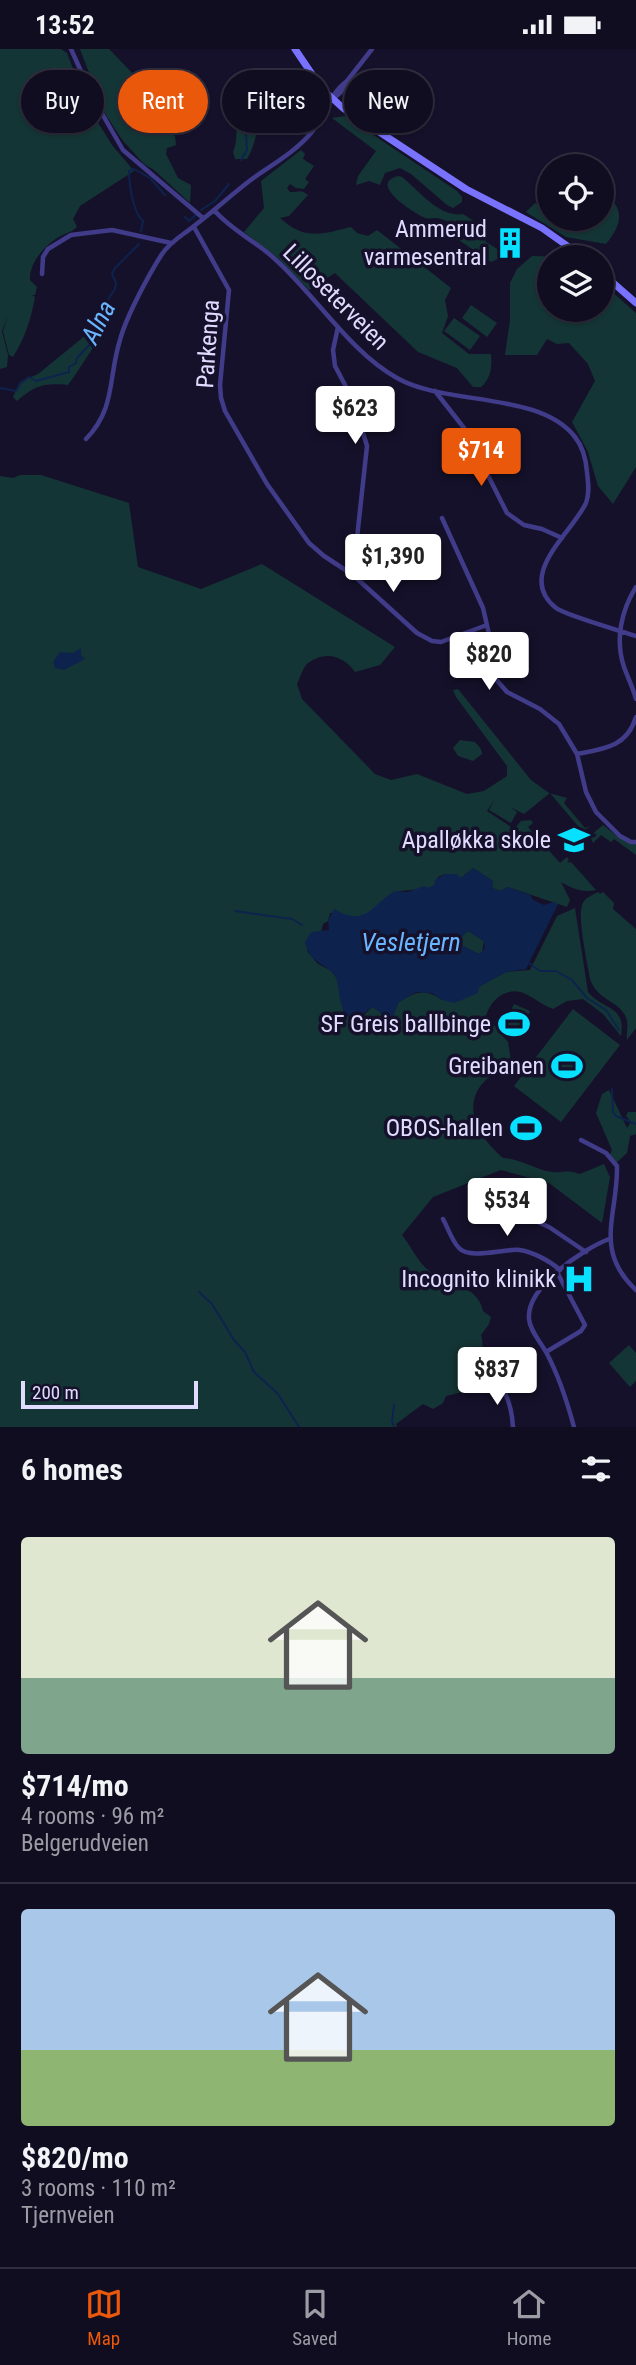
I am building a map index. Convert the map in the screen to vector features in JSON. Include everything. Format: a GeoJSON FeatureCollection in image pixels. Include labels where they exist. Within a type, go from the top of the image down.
{"type":"FeatureCollection","features":[{"type":"Feature","properties":{"kind":"street"},"geometry":{"type":"LineString","coordinates":[[71,49],[93,98],[123,151],[203,218]]}},
{"type":"Feature","properties":{"kind":"street"},"geometry":{"type":"LineString","coordinates":[[295,49],[319,82],[353,113],[466,189],[535,223],[566,245]]}},
{"type":"Feature","properties":{"kind":"street"},"geometry":{"type":"LineString","coordinates":[[86,439],[100,425],[111,391],[112,368],[121,336],[162,254],[171,243],[298,146],[372,49]]}},
{"type":"Feature","properties":{"kind":"street","name":"Lilloseterveien"},"geometry":{"type":"LineString","coordinates":[[214,210],[225,223],[275,258],[338,326],[385,371],[414,386],[530,410],[559,422],[574,436],[585,456],[589,489],[587,501],[543,569],[541,579],[555,607],[636,636]]}},
{"type":"Feature","properties":{"kind":"street","name":"Parkenga"},"geometry":{"type":"LineString","coordinates":[[194,227],[229,290],[220,384],[225,411],[267,484],[302,534],[324,556],[353,575],[417,633],[432,641],[444,642],[487,625]]}},
{"type":"Feature","properties":{"kind":"street"},"geometry":{"type":"LineString","coordinates":[[42,275],[43,257],[48,249],[71,235],[112,230],[171,243]]}},
{"type":"Feature","properties":{"kind":"street"},"geometry":{"type":"LineString","coordinates":[[614,284],[636,303]]}},
{"type":"Feature","properties":{"kind":"street"},"geometry":{"type":"LineString","coordinates":[[338,326],[333,351],[335,366],[353,400],[368,446],[353,575]]}},
{"type":"Feature","properties":{"kind":"street"},"geometry":{"type":"LineString","coordinates":[[434,391],[464,428],[508,513],[524,525],[562,538]]}},
{"type":"Feature","properties":{"kind":"street"},"geometry":{"type":"LineString","coordinates":[[442,518],[471,580],[487,625],[491,647],[490,664],[497,682],[507,692],[554,719],[562,727],[577,754],[586,792],[596,812],[620,837],[636,842]]}},
{"type":"Feature","properties":{"kind":"street"},"geometry":{"type":"LineString","coordinates":[[636,587],[625,606],[620,630],[621,653],[636,699]]}},
{"type":"Feature","properties":{"kind":"street"},"geometry":{"type":"LineString","coordinates":[[577,754],[616,744],[628,735],[636,717]]}},
{"type":"Feature","properties":{"kind":"street"},"geometry":{"type":"LineString","coordinates":[[581,1140],[610,1156],[617,1166],[609,1239],[614,1262],[623,1277],[636,1290]]}},
{"type":"Feature","properties":{"kind":"street"},"geometry":{"type":"LineString","coordinates":[[524,1194],[520,1214],[549,1227],[586,1252]]}},
{"type":"Feature","properties":{"kind":"street"},"geometry":{"type":"LineString","coordinates":[[443,1219],[458,1247],[464,1251],[519,1250],[548,1261],[559,1271],[585,1325],[581,1331],[546,1352]]}},
{"type":"Feature","properties":{"kind":"street"},"geometry":{"type":"LineString","coordinates":[[574,1427],[563,1390],[533,1331],[529,1319],[530,1307],[539,1290],[559,1271],[609,1239]]}},
{"type":"Feature","properties":{"kind":"street"},"geometry":{"type":"LineString","coordinates":[[496,1381],[502,1387],[509,1403],[513,1427]]}},
{"type":"Feature","properties":{"kind":"green space"},"geometry":{"type":"Polygon","coordinates":[[[0,49],[61,49],[67,53],[74,70],[21,70],[21,133],[104,132],[134,171],[80,206],[73,219],[77,227],[52,242],[38,256],[30,274],[30,280],[37,287],[35,295],[32,295],[35,297],[27,328],[13,357],[9,355],[3,331],[8,316],[2,331],[8,355],[7,367],[0,369],[0,49]]]}},
{"type":"Feature","properties":{"kind":"green space"},"geometry":{"type":"Polygon","coordinates":[[[80,49],[109,49],[129,70],[118,70],[118,133],[172,133],[175,136],[176,145],[167,148],[166,154],[178,178],[191,185],[190,203],[144,164],[123,141],[104,112],[104,70],[88,70],[80,49]]]}},
{"type":"Feature","properties":{"kind":"green space"},"geometry":{"type":"Polygon","coordinates":[[[344,116],[344,127],[332,118],[344,116]]]}},
{"type":"Feature","properties":{"kind":"green space"},"geometry":{"type":"Polygon","coordinates":[[[237,133],[257,133],[247,159],[235,159],[233,152],[237,133]]]}},
{"type":"Feature","properties":{"kind":"green space"},"geometry":{"type":"Polygon","coordinates":[[[352,133],[370,133],[457,191],[462,202],[453,208],[447,205],[400,168],[385,173],[380,185],[369,181],[356,185],[358,176],[376,151],[352,133]]]}},
{"type":"Feature","properties":{"kind":"green space"},"geometry":{"type":"Polygon","coordinates":[[[301,150],[305,154],[303,159],[314,166],[305,179],[309,182],[304,189],[290,184],[287,188],[290,192],[300,191],[308,195],[289,216],[280,218],[298,230],[314,234],[351,227],[357,233],[368,236],[377,230],[451,288],[445,300],[448,316],[442,333],[469,354],[491,354],[490,372],[481,387],[473,387],[457,368],[418,352],[335,273],[309,290],[278,258],[244,232],[264,208],[261,181],[301,150]]]}},
{"type":"Feature","properties":{"kind":"green space"},"geometry":{"type":"Polygon","coordinates":[[[398,176],[438,208],[454,214],[463,214],[483,227],[486,242],[507,255],[491,262],[456,238],[462,229],[443,220],[425,218],[403,205],[388,185],[390,180],[398,176]]]}},
{"type":"Feature","properties":{"kind":"green space"},"geometry":{"type":"Polygon","coordinates":[[[614,202],[619,221],[612,236],[606,244],[566,237],[556,231],[614,231],[614,202]]]}},
{"type":"Feature","properties":{"kind":"green space"},"geometry":{"type":"Polygon","coordinates":[[[537,204],[537,219],[526,212],[537,204]]]}},
{"type":"Feature","properties":{"kind":"green space"},"geometry":{"type":"Polygon","coordinates":[[[532,256],[537,256],[537,322],[614,322],[614,294],[636,313],[636,467],[613,504],[598,486],[588,452],[572,422],[595,381],[588,364],[569,343],[557,344],[547,339],[537,355],[505,355],[510,320],[510,283],[517,269],[532,256]]]}},
{"type":"Feature","properties":{"kind":"green space"},"geometry":{"type":"Polygon","coordinates":[[[471,305],[497,323],[487,337],[462,318],[471,305]]]}},
{"type":"Feature","properties":{"kind":"green space"},"geometry":{"type":"Polygon","coordinates":[[[454,318],[480,336],[470,350],[444,331],[454,318]]]}},
{"type":"Feature","properties":{"kind":"green space"},"geometry":{"type":"Polygon","coordinates":[[[97,326],[102,336],[68,385],[40,386],[17,401],[13,397],[20,382],[38,374],[97,326]]]}},
{"type":"Feature","properties":{"kind":"green space"},"geometry":{"type":"Polygon","coordinates":[[[20,475],[41,475],[129,503],[138,567],[201,589],[262,564],[395,647],[380,665],[355,672],[351,666],[334,657],[314,659],[305,667],[297,684],[302,699],[375,774],[391,780],[417,774],[467,794],[484,791],[507,776],[507,766],[456,697],[453,690],[458,689],[531,780],[550,793],[524,814],[510,807],[517,812],[511,823],[489,810],[495,799],[487,811],[514,829],[521,821],[531,820],[533,823],[528,827],[560,863],[567,857],[567,863],[571,862],[596,890],[578,890],[561,882],[570,900],[567,907],[508,887],[501,891],[492,888],[493,881],[473,868],[461,878],[445,874],[438,877],[430,888],[395,892],[364,916],[330,913],[328,921],[323,924],[321,932],[307,951],[318,964],[330,970],[337,978],[344,1013],[350,1018],[363,1016],[372,1007],[379,1011],[417,993],[433,994],[442,1000],[478,987],[506,972],[530,970],[557,916],[575,908],[588,992],[617,1013],[622,1026],[621,1036],[603,1014],[583,999],[567,1001],[553,1009],[521,992],[504,994],[494,1001],[486,1016],[508,1042],[512,1066],[509,1070],[499,1068],[482,1084],[473,1104],[482,1134],[503,1158],[547,1171],[580,1174],[604,1164],[610,1177],[602,1223],[549,1183],[501,1170],[433,1197],[402,1235],[428,1270],[468,1290],[480,1302],[483,1311],[491,1317],[481,1335],[485,1361],[475,1371],[467,1373],[462,1380],[489,1389],[446,1396],[443,1403],[433,1409],[423,1404],[396,1424],[397,1427],[0,1427],[0,476],[13,478],[20,475]]]}},
{"type":"Feature","properties":{"kind":"green space"},"geometry":{"type":"Polygon","coordinates":[[[460,740],[475,742],[482,754],[473,761],[458,756],[453,748],[460,740]]]}},
{"type":"Feature","properties":{"kind":"green space"},"geometry":{"type":"Polygon","coordinates":[[[550,793],[567,798],[564,803],[585,828],[590,826],[583,832],[550,793]]]}},
{"type":"Feature","properties":{"kind":"green space"},"geometry":{"type":"Polygon","coordinates":[[[603,825],[620,838],[636,843],[636,855],[614,839],[611,842],[601,835],[593,843],[590,836],[603,825]]]}},
{"type":"Feature","properties":{"kind":"green space"},"geometry":{"type":"Polygon","coordinates":[[[603,892],[614,903],[613,909],[636,929],[636,1028],[627,1040],[627,1023],[623,1012],[598,992],[590,979],[581,916],[585,900],[603,892]]]}},
{"type":"Feature","properties":{"kind":"green space"},"geometry":{"type":"Polygon","coordinates":[[[468,931],[484,941],[479,954],[463,946],[460,938],[468,931]]]}},
{"type":"Feature","properties":{"kind":"green space","name":"SF Greis ballbinge"},"geometry":{"type":"Polygon","coordinates":[[[514,1004],[530,1011],[518,1036],[502,1028],[514,1004]]]}},
{"type":"Feature","properties":{"kind":"green space","name":"Greibanen"},"geometry":{"type":"Polygon","coordinates":[[[573,1009],[620,1045],[561,1122],[514,1086],[573,1009]]]}},
{"type":"Feature","properties":{"kind":"green space"},"geometry":{"type":"Polygon","coordinates":[[[609,1090],[627,1128],[631,1122],[626,1116],[628,1112],[636,1112],[636,1134],[630,1136],[627,1153],[615,1164],[608,1159],[612,1150],[596,1113],[602,1094],[609,1090]]]}},
{"type":"Feature","properties":{"kind":"green space"},"geometry":{"type":"Polygon","coordinates":[[[629,1345],[636,1353],[636,1381],[630,1387],[609,1363],[629,1345]]]}},
{"type":"Feature","properties":{"kind":"water"},"geometry":{"type":"Polygon","coordinates":[[[81,648],[81,655],[85,659],[64,670],[55,668],[53,662],[60,652],[73,653],[81,648]]]}},
{"type":"Feature","properties":{"kind":"water","name":"Vesletjern"},"geometry":{"type":"Polygon","coordinates":[[[473,868],[493,881],[492,888],[501,891],[508,887],[530,895],[533,900],[544,905],[554,902],[558,904],[526,969],[506,972],[479,987],[478,993],[454,1003],[442,1000],[432,993],[416,992],[399,1002],[391,1021],[383,1019],[379,1011],[372,1007],[356,1020],[350,1017],[343,1008],[334,974],[307,950],[305,942],[311,932],[329,930],[328,921],[334,909],[354,916],[361,915],[395,891],[408,892],[424,886],[429,888],[445,874],[457,874],[461,878],[473,868]],[[468,931],[460,938],[463,946],[479,954],[485,947],[484,941],[468,931]]]}},
{"type":"Feature","properties":{"kind":"waterway","name":"Alna"},"geometry":{"type":"LineString","coordinates":[[241,160],[247,150],[247,133]]}},
{"type":"Feature","properties":{"kind":"waterway","name":"Alna"},"geometry":{"type":"LineString","coordinates":[[141,231],[143,221],[134,205],[129,171],[134,169],[150,178],[165,195]]}},
{"type":"Feature","properties":{"kind":"waterway","name":"Alna"},"geometry":{"type":"LineString","coordinates":[[201,210],[215,201],[229,184]]}},
{"type":"Feature","properties":{"kind":"waterway","name":"Alna"},"geometry":{"type":"LineString","coordinates":[[185,217],[189,221],[196,215]]}},
{"type":"Feature","properties":{"kind":"waterway","name":"Alna"},"geometry":{"type":"LineString","coordinates":[[0,388],[16,391],[29,377],[36,381],[69,372],[69,367],[76,363],[77,358],[97,337],[102,324],[101,310],[115,289],[116,283],[112,274],[115,268],[139,244]]}},
{"type":"Feature","properties":{"kind":"waterway"},"geometry":{"type":"LineString","coordinates":[[235,911],[292,919],[302,925]]}},
{"type":"Feature","properties":{"kind":"waterway"},"geometry":{"type":"LineString","coordinates":[[529,963],[540,971],[556,971],[572,980],[587,998],[606,1010],[619,1030]]}},
{"type":"Feature","properties":{"kind":"waterway"},"geometry":{"type":"LineString","coordinates":[[612,1089],[613,1112],[616,1116],[636,1124]]}},
{"type":"Feature","properties":{"kind":"waterway"},"geometry":{"type":"LineString","coordinates":[[199,1292],[212,1304],[234,1340],[245,1352],[254,1372],[278,1394],[299,1427]]}},
{"type":"Feature","properties":{"kind":"waterway"},"geometry":{"type":"LineString","coordinates":[[394,1405],[394,1427]]}},
{"type":"Feature","properties":{"kind":"place","name":"Ammerud varmesentral"},"geometry":{"type":"Point","coordinates":[510,243]}},
{"type":"Feature","properties":{"kind":"place","name":"Apalløkka skole"},"geometry":{"type":"Point","coordinates":[574,840]}},
{"type":"Feature","properties":{"kind":"place","name":"SF Greis ballbinge"},"geometry":{"type":"Point","coordinates":[514,1024]}},
{"type":"Feature","properties":{"kind":"place","name":"Greibanen"},"geometry":{"type":"Point","coordinates":[567,1066]}},
{"type":"Feature","properties":{"kind":"place","name":"OBOS-hallen"},"geometry":{"type":"Point","coordinates":[526,1128]}},
{"type":"Feature","properties":{"kind":"place","name":"Incognito klinikk"},"geometry":{"type":"Point","coordinates":[579,1279]}}]}
